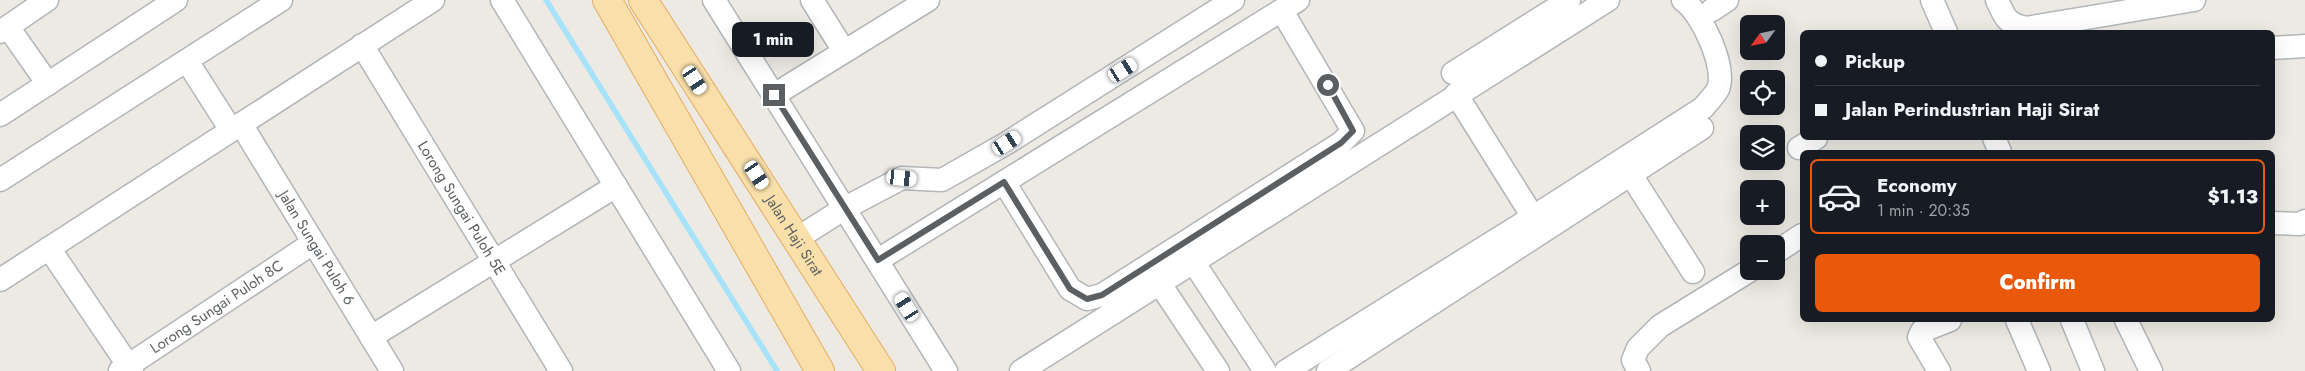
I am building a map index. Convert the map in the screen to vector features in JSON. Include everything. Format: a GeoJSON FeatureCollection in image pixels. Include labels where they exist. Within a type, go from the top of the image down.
{"type":"FeatureCollection","features":[{"type":"Feature","properties":{"kind":"main road"},"geometry":{"type":"LineString","coordinates":[[608,0],[820,371]]}},
{"type":"Feature","properties":{"kind":"main road","name":"Jalan Haji Sirat"},"geometry":{"type":"LineString","coordinates":[[643,0],[798,238],[879,368]]}},
{"type":"Feature","properties":{"kind":"street"},"geometry":{"type":"LineString","coordinates":[[47,0],[4,29],[48,84]]}},
{"type":"Feature","properties":{"kind":"street"},"geometry":{"type":"LineString","coordinates":[[0,114],[176,0]]}},
{"type":"Feature","properties":{"kind":"street"},"geometry":{"type":"LineString","coordinates":[[0,180],[281,0]]}},
{"type":"Feature","properties":{"kind":"street"},"geometry":{"type":"LineString","coordinates":[[0,280],[433,0]]}},
{"type":"Feature","properties":{"kind":"street"},"geometry":{"type":"LineString","coordinates":[[502,0],[729,371]]}},
{"type":"Feature","properties":{"kind":"street"},"geometry":{"type":"LineString","coordinates":[[714,0],[946,371]]}},
{"type":"Feature","properties":{"kind":"street"},"geometry":{"type":"LineString","coordinates":[[812,0],[844,50]]}},
{"type":"Feature","properties":{"kind":"street"},"geometry":{"type":"LineString","coordinates":[[774,95],[844,50],[928,0]]}},
{"type":"Feature","properties":{"kind":"street"},"geometry":{"type":"LineString","coordinates":[[798,238],[845,208],[902,178],[942,180],[1007,143],[1234,0]]}},
{"type":"Feature","properties":{"kind":"street"},"geometry":{"type":"LineString","coordinates":[[1021,371],[1194,263],[1455,84],[1569,0]]}},
{"type":"Feature","properties":{"kind":"street"},"geometry":{"type":"LineString","coordinates":[[1455,84],[1608,0]]}},
{"type":"Feature","properties":{"kind":"street"},"geometry":{"type":"LineString","coordinates":[[1286,371],[1533,217],[1703,108],[1718,88],[1720,66],[1708,37],[1690,5],[1683,0]]}},
{"type":"Feature","properties":{"kind":"street"},"geometry":{"type":"LineString","coordinates":[[1932,0],[1945,30]]}},
{"type":"Feature","properties":{"kind":"street"},"geometry":{"type":"LineString","coordinates":[[1997,0],[2003,13],[2012,25],[2026,28],[2194,0]]}},
{"type":"Feature","properties":{"kind":"street"},"geometry":{"type":"LineString","coordinates":[[878,260],[1004,182],[1290,5],[1353,131],[1341,143],[1102,295],[1087,299],[1070,289],[1004,182]]}},
{"type":"Feature","properties":{"kind":"street","name":"Lorong Sungai Puloh 5E"},"geometry":{"type":"LineString","coordinates":[[362,45],[561,371]]}},
{"type":"Feature","properties":{"kind":"street"},"geometry":{"type":"LineString","coordinates":[[2275,48],[2305,46]]}},
{"type":"Feature","properties":{"kind":"street","name":"Jalan Sungai Puloh 6"},"geometry":{"type":"LineString","coordinates":[[187,61],[236,127],[314,243],[392,371]]}},
{"type":"Feature","properties":{"kind":"street"},"geometry":{"type":"LineString","coordinates":[[1455,84],[1533,217]]}},
{"type":"Feature","properties":{"kind":"street"},"geometry":{"type":"LineString","coordinates":[[1328,371],[1536,250],[1631,175],[1702,128]]}},
{"type":"Feature","properties":{"kind":"street"},"geometry":{"type":"LineString","coordinates":[[1631,175],[1693,272]]}},
{"type":"Feature","properties":{"kind":"street"},"geometry":{"type":"LineString","coordinates":[[371,337],[616,186]]}},
{"type":"Feature","properties":{"kind":"street"},"geometry":{"type":"LineString","coordinates":[[2275,223],[2300,224],[2305,221]]}},
{"type":"Feature","properties":{"kind":"street"},"geometry":{"type":"LineString","coordinates":[[1785,246],[1800,236]]}},
{"type":"Feature","properties":{"kind":"street","name":"Lorong Sungai Puloh 8C"},"geometry":{"type":"LineString","coordinates":[[127,369],[314,243]]}},
{"type":"Feature","properties":{"kind":"street"},"geometry":{"type":"LineString","coordinates":[[49,248],[127,369]]}},
{"type":"Feature","properties":{"kind":"street"},"geometry":{"type":"LineString","coordinates":[[1194,263],[1265,371]]}},
{"type":"Feature","properties":{"kind":"street"},"geometry":{"type":"LineString","coordinates":[[1639,371],[1632,360],[1638,348],[1660,326],[1740,277]]}},
{"type":"Feature","properties":{"kind":"street"},"geometry":{"type":"LineString","coordinates":[[1160,284],[1218,371]]}},
{"type":"Feature","properties":{"kind":"street"},"geometry":{"type":"LineString","coordinates":[[1939,371],[1919,337],[1922,331],[1945,322]]}},
{"type":"Feature","properties":{"kind":"street"},"geometry":{"type":"LineString","coordinates":[[2018,322],[2039,371]]}},
{"type":"Feature","properties":{"kind":"street"},"geometry":{"type":"LineString","coordinates":[[2073,322],[2092,371]]}},
{"type":"Feature","properties":{"kind":"street"},"geometry":{"type":"LineString","coordinates":[[2127,322],[2151,371]]}},
{"type":"Feature","properties":{"kind":"waterway"},"geometry":{"type":"LineString","coordinates":[[546,0],[777,371]]}},
{"type":"Feature","properties":{"kind":"route"},"geometry":{"type":"LineString","coordinates":[[774,95],[878,260],[1004,182],[1070,289],[1087,299],[1102,295],[1341,143],[1353,131],[1328,85]]}}]}
